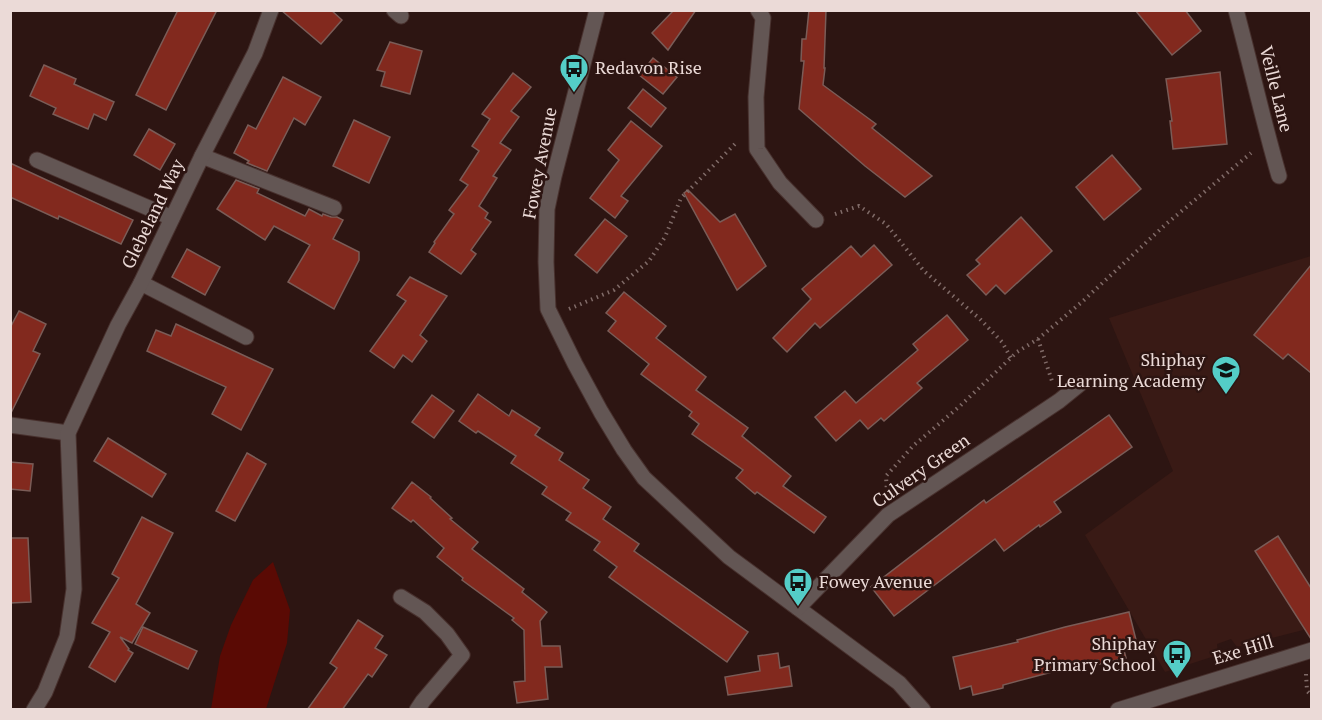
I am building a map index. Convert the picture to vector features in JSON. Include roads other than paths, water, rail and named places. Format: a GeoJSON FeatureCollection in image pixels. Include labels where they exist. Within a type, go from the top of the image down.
{"type":"FeatureCollection","features":[{"type":"Feature","properties":{"kind":"street","name":"Glebeland Way"},"geometry":{"type":"LineString","coordinates":[[34,710],[45,692],[67,637],[74,589],[68,433],[118,326],[255,53],[271,10]]}},
{"type":"Feature","properties":{"kind":"street","name":"Fowey Avenue"},"geometry":{"type":"LineString","coordinates":[[597,10],[554,176],[548,209],[546,262],[548,309],[601,412],[644,478],[729,557],[899,683],[923,710]]}},
{"type":"Feature","properties":{"kind":"street"},"geometry":{"type":"LineString","coordinates":[[758,10],[763,18],[756,97],[757,149],[780,183],[816,220]]}},
{"type":"Feature","properties":{"kind":"street","name":"Veille Lane"},"geometry":{"type":"LineString","coordinates":[[1236,10],[1279,176]]}},
{"type":"Feature","properties":{"kind":"street"},"geometry":{"type":"LineString","coordinates":[[202,156],[334,208]]}},
{"type":"Feature","properties":{"kind":"street"},"geometry":{"type":"LineString","coordinates":[[37,160],[172,218]]}},
{"type":"Feature","properties":{"kind":"street"},"geometry":{"type":"LineString","coordinates":[[141,283],[246,337]]}},
{"type":"Feature","properties":{"kind":"street","name":"Culvery Green"},"geometry":{"type":"LineString","coordinates":[[798,608],[888,515],[1059,401],[1080,384]]}},
{"type":"Feature","properties":{"kind":"street"},"geometry":{"type":"LineString","coordinates":[[10,425],[68,433]]}},
{"type":"Feature","properties":{"kind":"street"},"geometry":{"type":"LineString","coordinates":[[401,597],[425,612],[447,634],[462,655],[417,710]]}},
{"type":"Feature","properties":{"kind":"street","name":"Exe Hill"},"geometry":{"type":"LineString","coordinates":[[1118,710],[1311,650]]}},
{"type":"Feature","properties":{"kind":"place","name":"Redavon Rise"},"geometry":{"type":"Point","coordinates":[574,94]}},
{"type":"Feature","properties":{"kind":"place","name":"Shiphay Learning Academy"},"geometry":{"type":"Point","coordinates":[1226,396]}},
{"type":"Feature","properties":{"kind":"place","name":"Fowey Avenue"},"geometry":{"type":"Point","coordinates":[798,608]}},
{"type":"Feature","properties":{"kind":"place","name":"Shiphay Primary School"},"geometry":{"type":"Point","coordinates":[1177,680]}}]}
